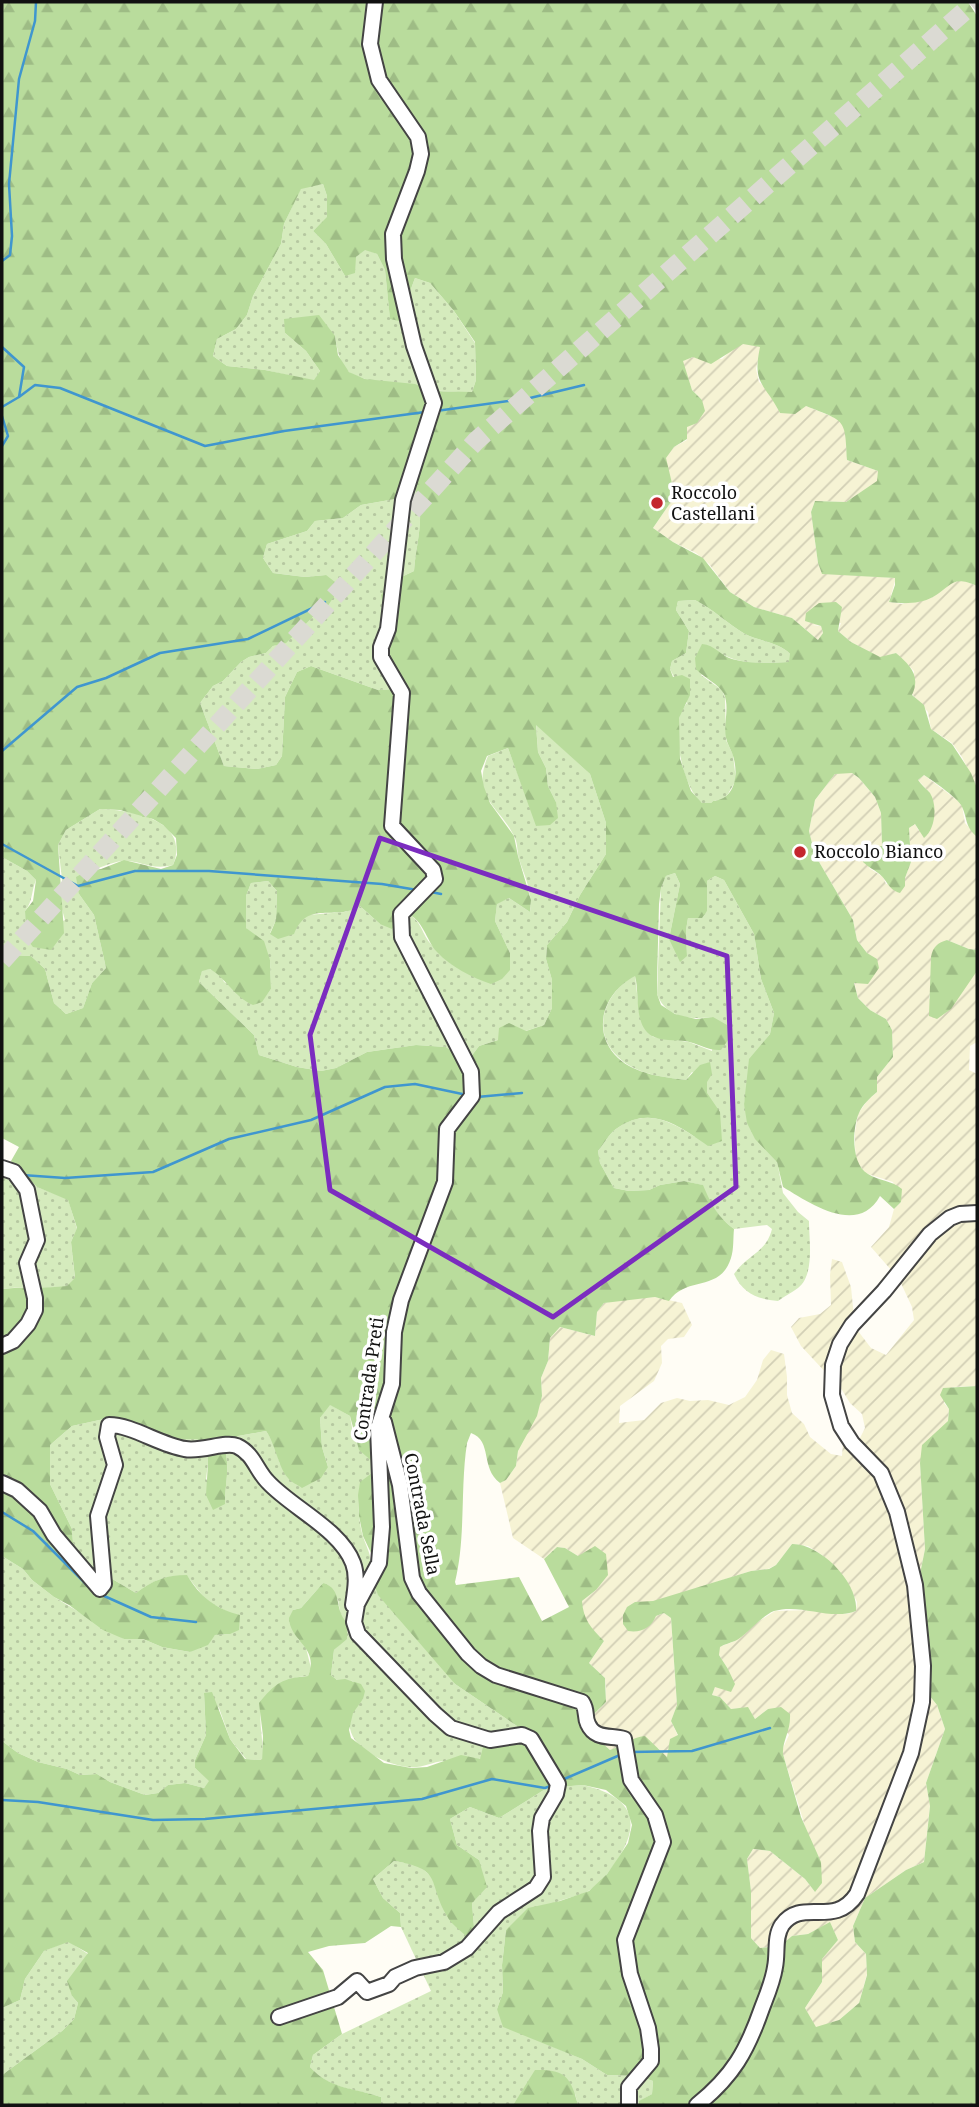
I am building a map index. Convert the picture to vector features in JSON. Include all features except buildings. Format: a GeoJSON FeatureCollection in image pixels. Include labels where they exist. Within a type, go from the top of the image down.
{"type":"FeatureCollection","features":[{"type":"Feature","properties":{"kind":"street","name":"Contrada Preti"},"geometry":{"type":"LineString","coordinates":[[354,1622],[357,1604],[379,1563],[382,1527],[378,1428],[392,1384],[394,1332],[401,1300],[445,1182],[447,1129],[471,1093],[471,1072],[402,937],[401,914],[435,879],[433,870],[392,826],[402,693],[381,657],[381,647],[388,629],[403,500],[431,411],[394,259],[393,234],[421,154],[418,137],[379,79],[370,44],[375,2]]}},
{"type":"Feature","properties":{"kind":"street"},"geometry":{"type":"LineString","coordinates":[[2,1168],[14,1172],[27,1191],[36,1224],[37,1240],[27,1263],[36,1298],[35,1310],[28,1324],[13,1341],[2,1346]]}},
{"type":"Feature","properties":{"kind":"street"},"geometry":{"type":"LineString","coordinates":[[698,2105],[723,2082],[746,2050],[775,1968],[778,1936],[788,1918],[798,1913],[832,1913],[843,1910],[858,1894],[906,1769],[920,1717],[923,1666],[918,1606],[897,1511],[881,1473],[852,1443],[841,1426],[835,1409],[831,1374],[836,1354],[859,1315],[884,1291],[937,1227],[954,1216],[977,1213]]}},
{"type":"Feature","properties":{"kind":"street"},"geometry":{"type":"LineString","coordinates":[[825,1364],[825,1379],[831,1385]]}},
{"type":"Feature","properties":{"kind":"street","name":"Contrada Sella"},"geometry":{"type":"LineString","coordinates":[[383,1417],[400,1485],[412,1578],[419,1593],[468,1654],[481,1666],[496,1675],[582,1702],[587,1710],[588,1726],[596,1735],[624,1739],[634,1787],[655,1815],[663,1842],[625,1940],[630,1974],[648,2028],[651,2049],[651,2061],[629,2087],[629,2105]]}},
{"type":"Feature","properties":{"kind":"street"},"geometry":{"type":"LineString","coordinates":[[2,1483],[17,1490],[40,1511],[54,1535],[100,1589],[104,1584],[99,1516],[116,1465],[107,1437],[109,1425],[121,1425],[153,1440],[185,1449],[205,1450],[219,1445],[235,1445],[249,1453],[267,1482],[344,1545],[354,1565],[356,1586],[351,1615],[358,1634],[435,1714],[452,1728],[490,1740],[522,1735],[531,1739],[556,1781],[556,1794],[542,1818],[540,1831],[543,1877],[536,1888],[499,1912],[467,1948],[443,1962],[395,1976],[389,1984],[368,1992],[357,1981],[338,1997],[283,2016]]}},
{"type":"Feature","properties":{"kind":"highlighted area"},"geometry":{"type":"Polygon","coordinates":[[[380,838],[727,956],[736,1187],[553,1317],[330,1190],[310,1035],[380,838]]]}},
{"type":"Feature","properties":{"kind":"shaded area"},"geometry":{"type":"Polygon","coordinates":[[[743,343],[761,347],[756,369],[759,382],[770,392],[780,413],[806,406],[838,419],[846,427],[847,460],[878,471],[878,481],[846,502],[815,501],[811,512],[818,563],[822,573],[896,578],[889,602],[902,604],[933,597],[948,583],[963,580],[977,586],[977,788],[952,743],[931,729],[928,712],[912,694],[914,671],[896,653],[880,658],[851,642],[838,631],[841,623],[812,625],[821,626],[823,633],[818,640],[792,618],[754,607],[730,592],[709,564],[696,553],[653,528],[675,496],[665,458],[674,447],[687,440],[686,427],[702,400],[692,390],[682,361],[693,357],[722,359],[743,343]]]}},
{"type":"Feature","properties":{"kind":"shaded area"},"geometry":{"type":"Polygon","coordinates":[[[852,773],[859,778],[875,797],[881,813],[882,846],[869,868],[883,877],[886,884],[905,886],[911,862],[909,828],[915,824],[919,831],[929,792],[918,780],[924,775],[957,800],[962,806],[965,823],[977,836],[977,950],[947,940],[931,957],[932,983],[929,999],[977,971],[977,1042],[970,1046],[969,1070],[977,1074],[977,1386],[952,1387],[944,1403],[949,1409],[948,1421],[920,1463],[925,1549],[920,1574],[928,1658],[925,1690],[937,1705],[945,1729],[926,1783],[930,1805],[924,1862],[906,1870],[865,1898],[853,1926],[855,1942],[866,1954],[867,1974],[859,2003],[839,2020],[816,2028],[805,2008],[822,1982],[821,1959],[838,1940],[830,1923],[808,1934],[792,1936],[780,1946],[760,1948],[751,1938],[751,1891],[747,1859],[753,1849],[770,1851],[805,1879],[815,1892],[807,1833],[783,1754],[789,1735],[768,1709],[755,1719],[748,1708],[731,1709],[720,1697],[712,1695],[715,1687],[730,1677],[719,1655],[719,1647],[735,1641],[747,1629],[775,1611],[812,1610],[847,1614],[856,1611],[857,1602],[846,1580],[822,1555],[808,1546],[792,1544],[776,1565],[768,1569],[751,1571],[653,1602],[635,1602],[656,1616],[664,1613],[671,1618],[677,1705],[671,1721],[678,1736],[667,1758],[658,1748],[619,1747],[610,1750],[592,1730],[593,1715],[606,1702],[606,1689],[605,1678],[589,1663],[604,1641],[590,1627],[582,1613],[582,1601],[596,1590],[578,1556],[565,1548],[557,1547],[544,1559],[513,1538],[500,1483],[506,1480],[516,1466],[518,1451],[542,1396],[541,1378],[548,1361],[550,1338],[560,1327],[595,1336],[597,1312],[604,1303],[620,1300],[655,1297],[682,1303],[692,1325],[684,1337],[668,1339],[661,1346],[662,1363],[654,1381],[620,1406],[619,1423],[644,1420],[661,1403],[677,1398],[690,1401],[708,1400],[729,1405],[745,1397],[757,1380],[763,1360],[771,1350],[784,1354],[787,1395],[792,1413],[804,1424],[810,1437],[831,1454],[842,1456],[843,1443],[858,1442],[865,1428],[862,1414],[801,1346],[791,1327],[799,1318],[820,1314],[831,1305],[832,1259],[842,1262],[851,1287],[855,1327],[871,1348],[886,1355],[914,1320],[912,1307],[899,1279],[871,1247],[889,1227],[894,1209],[901,1202],[893,1182],[865,1173],[856,1160],[855,1132],[858,1114],[877,1092],[877,1077],[893,1057],[892,1030],[886,1019],[870,1010],[858,998],[854,982],[867,953],[857,940],[853,920],[815,855],[809,831],[815,800],[835,774],[852,773]]]}},
{"type":"Feature","properties":{"kind":"green space"},"geometry":{"type":"Polygon","coordinates":[[[2,2],[968,2],[977,16],[977,586],[957,581],[923,601],[894,603],[889,602],[895,578],[822,574],[811,512],[815,501],[846,502],[877,481],[878,471],[847,460],[844,429],[836,419],[806,406],[795,414],[780,413],[761,383],[758,369],[760,347],[743,344],[711,364],[693,357],[683,361],[692,390],[702,400],[705,411],[697,423],[687,427],[687,439],[674,447],[666,458],[675,496],[653,528],[703,558],[730,592],[754,607],[792,618],[818,640],[823,633],[821,626],[805,621],[806,613],[819,603],[836,602],[842,607],[838,631],[851,642],[880,657],[896,653],[910,667],[915,677],[912,695],[924,705],[931,729],[952,744],[971,773],[977,788],[976,836],[968,825],[961,805],[954,798],[924,775],[918,780],[930,793],[934,804],[934,817],[931,829],[924,838],[915,824],[909,828],[911,862],[905,886],[900,893],[863,862],[862,853],[866,846],[882,846],[881,813],[875,797],[852,773],[835,774],[815,800],[809,831],[815,855],[853,920],[857,940],[867,953],[877,959],[879,968],[868,984],[854,983],[858,998],[870,1010],[886,1019],[892,1030],[893,1057],[877,1077],[877,1092],[859,1113],[854,1146],[862,1169],[902,1189],[901,1202],[894,1209],[880,1196],[871,1208],[860,1214],[847,1215],[820,1208],[783,1187],[777,1162],[755,1139],[747,1123],[744,1104],[749,1059],[770,1034],[774,1013],[761,979],[754,934],[724,880],[715,876],[707,881],[707,911],[702,918],[688,918],[687,956],[680,962],[669,939],[680,884],[675,873],[666,876],[659,904],[657,994],[661,1005],[675,1014],[696,1019],[713,1017],[727,1025],[731,1036],[721,1050],[652,1036],[646,1031],[640,1017],[635,976],[615,992],[609,1002],[604,1013],[604,1036],[618,1058],[633,1068],[650,1074],[686,1080],[700,1065],[710,1062],[712,1074],[707,1082],[707,1093],[720,1112],[722,1141],[708,1146],[675,1125],[653,1118],[641,1118],[629,1122],[611,1134],[598,1151],[600,1163],[614,1188],[629,1191],[649,1190],[660,1185],[684,1181],[703,1185],[715,1209],[734,1229],[731,1258],[719,1276],[685,1288],[669,1301],[655,1297],[604,1303],[597,1312],[595,1336],[560,1327],[550,1338],[548,1361],[541,1378],[542,1396],[537,1416],[518,1451],[516,1466],[506,1480],[500,1483],[494,1477],[485,1448],[478,1437],[471,1433],[467,1443],[461,1548],[455,1582],[456,1585],[519,1577],[542,1621],[569,1607],[544,1559],[557,1547],[565,1548],[578,1556],[595,1546],[606,1554],[608,1575],[596,1590],[582,1601],[588,1623],[604,1641],[589,1663],[605,1678],[606,1702],[593,1715],[593,1726],[599,1739],[610,1750],[645,1736],[667,1757],[670,1739],[678,1735],[671,1721],[677,1705],[671,1618],[664,1613],[656,1616],[645,1629],[628,1631],[623,1624],[627,1607],[635,1602],[653,1601],[751,1571],[769,1569],[776,1565],[792,1544],[814,1550],[835,1566],[851,1588],[856,1611],[836,1614],[795,1609],[774,1611],[735,1641],[720,1647],[719,1655],[735,1684],[731,1692],[715,1687],[712,1695],[720,1697],[731,1709],[748,1707],[755,1719],[768,1709],[781,1707],[790,1714],[783,1754],[801,1817],[821,1862],[822,1883],[815,1892],[805,1879],[770,1851],[753,1849],[747,1859],[751,1891],[751,1938],[760,1948],[780,1946],[792,1936],[808,1934],[830,1922],[838,1940],[822,1959],[822,1982],[805,2008],[816,2027],[839,2020],[859,2003],[867,1975],[866,1954],[855,1942],[853,1926],[865,1898],[906,1870],[924,1862],[930,1806],[926,1783],[945,1729],[937,1705],[925,1690],[928,1658],[920,1574],[925,1549],[920,1463],[922,1445],[948,1421],[949,1409],[940,1395],[943,1388],[977,1386],[977,2105],[639,2105],[639,2101],[652,2094],[653,2081],[638,2076],[607,2075],[582,2059],[503,2027],[497,2009],[503,1992],[502,1965],[506,1930],[528,1908],[589,1891],[607,1874],[628,1843],[632,1825],[626,1806],[606,1790],[583,1785],[547,1788],[499,1818],[470,1807],[450,1819],[457,1845],[479,1860],[487,1887],[472,1903],[474,1927],[466,1936],[449,1919],[427,1873],[410,1864],[394,1861],[373,1879],[383,1898],[400,1913],[401,1927],[391,1926],[365,1943],[329,1946],[308,1952],[323,1970],[342,2034],[313,2055],[310,2067],[334,2084],[381,2097],[381,2105],[2,2105],[2,2075],[62,2031],[74,2019],[78,2003],[72,1996],[67,1981],[88,1953],[68,1942],[44,1951],[25,1979],[20,2000],[2,2008],[2,1741],[18,1753],[38,1762],[80,1775],[97,1774],[110,1782],[145,1795],[158,1793],[168,1785],[185,1783],[204,1788],[209,1781],[195,1768],[195,1760],[206,1735],[204,1693],[212,1692],[230,1739],[245,1759],[262,1760],[263,1736],[259,1703],[280,1683],[308,1676],[311,1666],[308,1651],[294,1633],[289,1618],[293,1610],[301,1608],[323,1583],[334,1590],[340,1612],[347,1622],[347,1639],[334,1650],[331,1675],[337,1680],[345,1679],[361,1684],[365,1691],[353,1713],[349,1730],[351,1738],[384,1763],[411,1768],[427,1767],[461,1755],[480,1759],[483,1747],[503,1741],[517,1726],[455,1684],[378,1595],[372,1578],[371,1553],[363,1536],[359,1516],[358,1495],[360,1482],[372,1473],[373,1462],[359,1450],[350,1416],[330,1405],[320,1418],[322,1447],[328,1467],[321,1478],[302,1488],[285,1473],[266,1431],[238,1436],[225,1449],[225,1504],[213,1510],[206,1495],[206,1442],[173,1439],[104,1419],[72,1426],[50,1445],[50,1484],[72,1529],[73,1543],[78,1554],[92,1567],[136,1593],[160,1579],[187,1575],[209,1601],[240,1615],[239,1630],[215,1635],[208,1645],[190,1652],[162,1647],[143,1639],[124,1639],[103,1630],[54,1597],[32,1580],[23,1569],[2,1556],[2,1289],[67,1286],[75,1278],[71,1242],[77,1228],[68,1200],[37,1187],[11,1161],[19,1147],[2,1138],[2,952],[8,955],[31,956],[45,969],[54,1003],[66,1014],[83,1008],[92,983],[106,968],[94,915],[79,894],[76,877],[124,860],[161,869],[173,865],[177,855],[176,838],[153,819],[120,810],[100,809],[66,830],[58,845],[64,933],[51,950],[33,947],[26,938],[25,911],[33,901],[36,880],[27,871],[2,857],[2,2]],[[323,184],[301,189],[284,224],[281,244],[253,296],[247,315],[236,329],[217,339],[213,356],[227,366],[314,380],[320,371],[306,351],[285,333],[284,319],[319,315],[335,336],[338,355],[349,372],[365,379],[415,384],[433,391],[472,392],[476,380],[475,342],[454,311],[430,283],[415,278],[408,297],[404,322],[390,319],[385,270],[377,254],[365,250],[356,257],[355,273],[345,276],[326,244],[313,231],[327,217],[327,196],[323,184]],[[401,485],[395,499],[361,505],[343,518],[315,521],[307,531],[267,544],[263,558],[273,573],[305,577],[326,575],[335,582],[335,595],[327,607],[286,643],[273,646],[266,653],[241,662],[223,681],[213,686],[200,703],[224,766],[257,769],[276,765],[282,756],[285,697],[297,672],[311,666],[378,690],[398,689],[386,667],[385,614],[381,595],[393,581],[414,571],[420,510],[415,489],[401,485]],[[695,600],[678,601],[676,610],[689,631],[686,653],[672,661],[670,669],[673,677],[682,675],[690,679],[690,695],[679,718],[680,759],[691,791],[702,803],[711,803],[731,790],[735,768],[726,738],[724,694],[696,669],[695,658],[702,644],[711,646],[728,658],[746,662],[789,662],[790,654],[775,645],[745,634],[695,600]],[[536,725],[538,752],[546,768],[548,786],[556,802],[558,818],[550,825],[536,826],[508,748],[487,756],[481,771],[490,803],[514,836],[531,900],[530,912],[509,898],[497,904],[495,921],[510,953],[510,970],[502,979],[491,984],[455,967],[437,952],[420,925],[406,913],[392,929],[380,924],[360,906],[341,912],[314,914],[300,923],[294,934],[278,939],[270,934],[276,920],[277,891],[268,881],[251,883],[246,896],[246,928],[264,941],[270,960],[271,989],[262,1002],[253,1005],[246,1002],[210,969],[202,971],[199,982],[254,1035],[259,1055],[297,1067],[321,1071],[336,1068],[367,1052],[416,1045],[446,1047],[458,1056],[470,1058],[479,1046],[498,1040],[499,1028],[509,1023],[526,1031],[544,1025],[552,1008],[552,980],[546,959],[547,945],[567,922],[580,895],[606,854],[606,823],[590,774],[536,725]]]}},
{"type":"Feature","properties":{"kind":"green space"},"geometry":{"type":"Polygon","coordinates":[[[323,184],[327,196],[327,218],[313,231],[326,244],[345,276],[356,257],[365,249],[377,254],[385,270],[390,318],[408,297],[415,278],[430,283],[454,311],[475,343],[476,380],[472,392],[407,387],[357,376],[348,371],[342,363],[335,336],[285,333],[306,351],[320,371],[314,381],[265,370],[227,366],[213,356],[217,339],[236,329],[247,315],[253,296],[281,244],[284,224],[301,188],[323,184]]]}},
{"type":"Feature","properties":{"kind":"green space"},"geometry":{"type":"Polygon","coordinates":[[[401,484],[415,489],[420,520],[414,571],[393,581],[398,689],[378,690],[311,666],[297,672],[285,697],[282,756],[276,765],[257,769],[224,766],[200,703],[213,686],[223,681],[241,662],[286,642],[327,607],[326,575],[305,577],[273,573],[263,558],[267,544],[307,531],[315,521],[343,518],[361,505],[395,499],[401,484]]]}},
{"type":"Feature","properties":{"kind":"green space"},"geometry":{"type":"Polygon","coordinates":[[[695,600],[745,634],[775,645],[790,654],[790,662],[773,663],[747,662],[724,655],[701,675],[722,690],[725,698],[726,740],[733,755],[736,780],[722,800],[711,803],[702,803],[685,776],[679,751],[678,727],[680,714],[687,703],[670,669],[672,661],[686,653],[689,631],[676,610],[678,601],[695,600]]]}},
{"type":"Feature","properties":{"kind":"green space"},"geometry":{"type":"Polygon","coordinates":[[[536,724],[590,774],[606,823],[606,854],[580,895],[567,922],[547,945],[546,959],[552,980],[552,1008],[544,1025],[479,1046],[470,1058],[458,1056],[446,1047],[416,1045],[367,1052],[336,1068],[321,1071],[297,1067],[259,1055],[254,1035],[199,982],[202,970],[210,969],[221,975],[224,982],[262,1001],[271,989],[270,960],[246,928],[246,896],[251,883],[268,881],[277,891],[276,920],[270,933],[298,923],[307,915],[345,912],[360,906],[380,924],[406,913],[415,919],[430,943],[450,962],[491,983],[510,953],[495,921],[497,903],[509,898],[530,912],[531,905],[516,841],[489,801],[483,782],[483,770],[488,756],[508,748],[537,826],[556,802],[548,786],[546,768],[538,752],[536,724]]]}},
{"type":"Feature","properties":{"kind":"green space"},"geometry":{"type":"Polygon","coordinates":[[[100,809],[142,815],[155,820],[174,837],[176,850],[173,865],[158,867],[121,861],[87,871],[79,894],[94,915],[106,968],[92,983],[83,1008],[66,1014],[54,1003],[45,969],[31,956],[8,955],[2,952],[2,857],[27,871],[36,880],[25,911],[26,938],[65,920],[61,906],[62,879],[58,845],[66,830],[100,809]]]}},
{"type":"Feature","properties":{"kind":"green space"},"geometry":{"type":"Polygon","coordinates":[[[675,873],[680,884],[669,939],[687,956],[688,918],[707,911],[707,881],[715,876],[724,880],[754,934],[761,979],[774,1013],[770,1034],[762,1044],[748,1083],[744,1104],[777,1161],[783,1193],[809,1221],[810,1247],[809,1266],[803,1282],[778,1301],[764,1299],[747,1291],[734,1274],[766,1243],[772,1229],[767,1225],[734,1229],[715,1209],[702,1185],[684,1181],[660,1185],[649,1190],[629,1191],[614,1188],[600,1163],[598,1151],[611,1134],[637,1119],[666,1121],[695,1137],[707,1093],[707,1082],[692,1072],[686,1080],[668,1078],[650,1074],[625,1063],[609,1047],[603,1024],[609,1002],[616,991],[635,975],[639,1012],[653,1037],[689,1042],[712,1051],[713,1017],[680,1016],[666,1008],[657,994],[661,888],[666,876],[675,873]]]}},
{"type":"Feature","properties":{"kind":"green space"},"geometry":{"type":"Polygon","coordinates":[[[947,940],[977,950],[977,971],[951,1009],[937,1019],[929,1016],[931,957],[936,946],[947,940]]]}},
{"type":"Feature","properties":{"kind":"green space"},"geometry":{"type":"Polygon","coordinates":[[[11,1161],[37,1187],[68,1199],[77,1229],[71,1242],[75,1279],[67,1287],[2,1289],[2,1172],[4,1173],[11,1161]]]}},
{"type":"Feature","properties":{"kind":"green space"},"geometry":{"type":"Polygon","coordinates":[[[329,1404],[350,1416],[354,1439],[373,1462],[372,1474],[361,1482],[359,1501],[361,1527],[371,1565],[455,1684],[517,1726],[507,1740],[482,1758],[413,1767],[381,1760],[359,1745],[352,1735],[350,1724],[353,1712],[363,1699],[353,1681],[337,1680],[331,1675],[334,1650],[344,1638],[347,1622],[341,1617],[338,1600],[323,1583],[301,1608],[293,1610],[298,1639],[305,1644],[311,1668],[308,1676],[295,1678],[276,1687],[263,1702],[260,1720],[262,1760],[246,1759],[230,1739],[219,1708],[204,1694],[206,1735],[195,1760],[195,1768],[210,1781],[204,1788],[185,1783],[168,1785],[158,1793],[145,1795],[110,1782],[97,1774],[80,1775],[38,1762],[18,1753],[2,1741],[2,1556],[23,1569],[32,1580],[54,1597],[124,1639],[143,1639],[162,1647],[190,1652],[215,1635],[230,1634],[226,1611],[207,1601],[187,1576],[160,1579],[136,1593],[92,1567],[78,1554],[73,1543],[72,1529],[50,1484],[50,1445],[72,1426],[104,1419],[173,1439],[206,1442],[206,1479],[225,1504],[225,1449],[238,1436],[266,1431],[274,1443],[280,1464],[328,1467],[322,1447],[320,1418],[329,1404]]]}},
{"type":"Feature","properties":{"kind":"green space"},"geometry":{"type":"Polygon","coordinates":[[[583,1785],[612,1796],[622,1803],[631,1822],[625,1847],[616,1862],[590,1890],[559,1901],[506,1930],[502,1965],[503,1992],[497,2009],[547,2044],[582,2059],[607,2075],[638,2076],[653,2081],[652,2094],[640,2101],[639,2105],[578,2105],[575,2094],[525,2087],[513,2105],[381,2105],[381,2097],[334,2084],[318,2075],[310,2067],[313,2055],[342,2034],[431,1991],[401,1927],[400,1913],[383,1898],[373,1879],[394,1861],[418,1865],[432,1877],[440,1896],[474,1927],[472,1903],[479,1860],[457,1845],[450,1819],[470,1807],[499,1818],[547,1788],[583,1785]]]}},
{"type":"Feature","properties":{"kind":"green space"},"geometry":{"type":"Polygon","coordinates":[[[68,1941],[88,1954],[72,1996],[78,2003],[74,2019],[62,2031],[2,2075],[2,2008],[20,2000],[25,1979],[44,1951],[68,1941]]]}},
{"type":"Feature","properties":{"kind":"green space"},"geometry":{"type":"Polygon","coordinates":[[[535,2070],[553,2071],[565,2077],[573,2088],[578,2105],[513,2105],[535,2070]]]}},
{"type":"Feature","properties":{"kind":"waterway"},"geometry":{"type":"LineString","coordinates":[[2,261],[10,255],[12,236],[9,184],[19,79],[35,21],[36,2]]}},
{"type":"Feature","properties":{"kind":"waterway"},"geometry":{"type":"LineString","coordinates":[[2,347],[24,367],[19,397],[2,407]]}},
{"type":"Feature","properties":{"kind":"waterway"},"geometry":{"type":"LineString","coordinates":[[19,397],[35,385],[60,388],[205,446],[284,431],[425,412]]}},
{"type":"Feature","properties":{"kind":"waterway"},"geometry":{"type":"LineString","coordinates":[[436,411],[530,398],[584,385]]}},
{"type":"Feature","properties":{"kind":"waterway"},"geometry":{"type":"LineString","coordinates":[[2,416],[8,436],[2,446]]}},
{"type":"Feature","properties":{"kind":"waterway"},"geometry":{"type":"LineString","coordinates":[[2,751],[77,687],[106,678],[160,653],[248,639],[325,602]]}},
{"type":"Feature","properties":{"kind":"waterway"},"geometry":{"type":"LineString","coordinates":[[2,844],[78,886],[135,871],[209,871],[382,884],[417,890]]}},
{"type":"Feature","properties":{"kind":"waterway"},"geometry":{"type":"LineString","coordinates":[[431,892],[441,894]]}},
{"type":"Feature","properties":{"kind":"waterway"},"geometry":{"type":"LineString","coordinates":[[22,1175],[65,1178],[153,1172],[229,1139],[311,1120],[385,1087],[415,1084],[467,1095]]}},
{"type":"Feature","properties":{"kind":"waterway"},"geometry":{"type":"LineString","coordinates":[[477,1097],[522,1093]]}},
{"type":"Feature","properties":{"kind":"waterway"},"geometry":{"type":"LineString","coordinates":[[2,1512],[33,1531],[91,1589]]}},
{"type":"Feature","properties":{"kind":"waterway"},"geometry":{"type":"LineString","coordinates":[[102,1595],[151,1617],[196,1622]]}},
{"type":"Feature","properties":{"kind":"waterway"},"geometry":{"type":"LineString","coordinates":[[630,1752],[692,1751],[770,1728]]}},
{"type":"Feature","properties":{"kind":"waterway"},"geometry":{"type":"LineString","coordinates":[[562,1780],[620,1755]]}},
{"type":"Feature","properties":{"kind":"waterway"},"geometry":{"type":"LineString","coordinates":[[2,1800],[38,1802],[153,1820],[205,1819],[422,1799],[492,1779],[545,1788],[553,1785]]}},
{"type":"Feature","properties":{"kind":"tunnel"},"geometry":{"type":"LineString","coordinates":[[2,961],[476,441],[975,2]]}},
{"type":"Feature","properties":{"kind":"place","name":"Roccolo Castellani"},"geometry":{"type":"Point","coordinates":[657,503]}},
{"type":"Feature","properties":{"kind":"place","name":"Roccolo Bianco"},"geometry":{"type":"Point","coordinates":[800,852]}}]}
